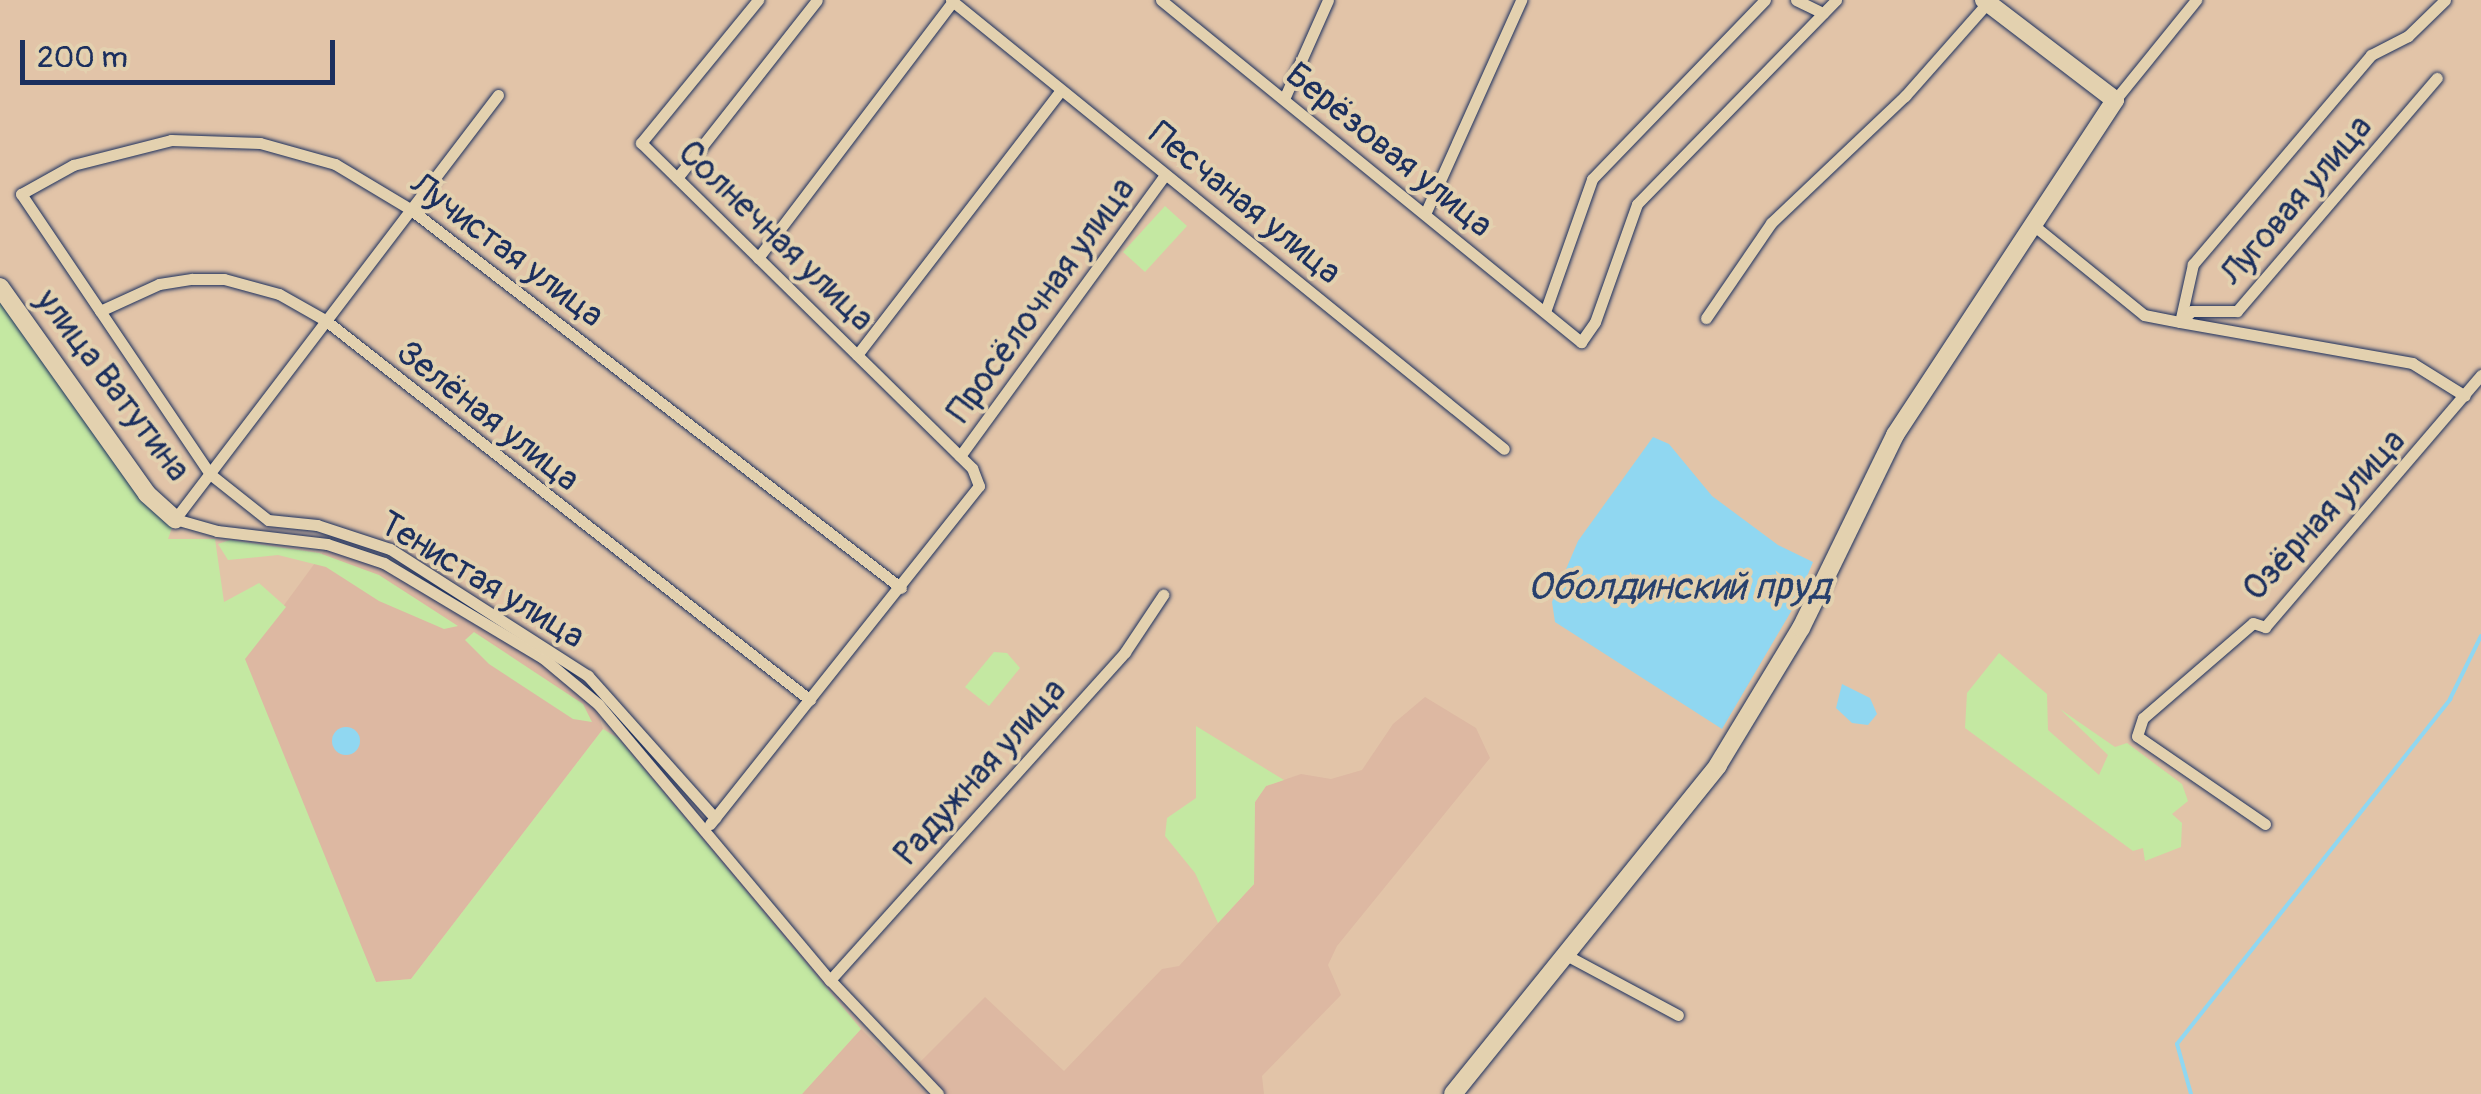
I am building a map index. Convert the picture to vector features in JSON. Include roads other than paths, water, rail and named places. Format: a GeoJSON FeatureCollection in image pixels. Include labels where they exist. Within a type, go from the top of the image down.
{"type":"FeatureCollection","features":[{"type":"Feature","properties":{"kind":"street","name":"Солнечная улица"},"geometry":{"type":"LineString","coordinates":[[758,0],[641,143],[960,456],[979,486],[967,507],[902,588]]}},
{"type":"Feature","properties":{"kind":"street"},"geometry":{"type":"LineString","coordinates":[[677,178],[816,0]]}},
{"type":"Feature","properties":{"kind":"street","name":"Берёзовая улица"},"geometry":{"type":"LineString","coordinates":[[1161,0],[1582,342],[1595,322],[1634,209],[1823,13]]}},
{"type":"Feature","properties":{"kind":"street"},"geometry":{"type":"LineString","coordinates":[[1284,99],[1328,0]]}},
{"type":"Feature","properties":{"kind":"street"},"geometry":{"type":"LineString","coordinates":[[1425,214],[1521,0]]}},
{"type":"Feature","properties":{"kind":"street"},"geometry":{"type":"LineString","coordinates":[[1546,312],[1592,179],[1765,0]]}},
{"type":"Feature","properties":{"kind":"street"},"geometry":{"type":"LineString","coordinates":[[1796,0],[1823,13],[1836,0]]}},
{"type":"Feature","properties":{"kind":"street"},"geometry":{"type":"LineString","coordinates":[[1454,1094],[1718,766],[1801,628],[1895,435],[2115,100],[2196,0]]}},
{"type":"Feature","properties":{"kind":"street"},"geometry":{"type":"LineString","coordinates":[[2180,322],[2193,264],[2371,55],[2408,36],[2445,0]]}},
{"type":"Feature","properties":{"kind":"street"},"geometry":{"type":"LineString","coordinates":[[758,258],[952,1]]}},
{"type":"Feature","properties":{"kind":"street","name":"Песчаная улица"},"geometry":{"type":"LineString","coordinates":[[952,1],[1504,449]]}},
{"type":"Feature","properties":{"kind":"street"},"geometry":{"type":"LineString","coordinates":[[1706,318],[1772,223],[1905,96],[1988,1],[2115,100]]}},
{"type":"Feature","properties":{"kind":"street","name":"Луговая улица"},"geometry":{"type":"LineString","coordinates":[[2180,322],[2192,311],[2237,311],[2247,302],[2437,78]]}},
{"type":"Feature","properties":{"kind":"street"},"geometry":{"type":"LineString","coordinates":[[858,355],[1061,90]]}},
{"type":"Feature","properties":{"kind":"street"},"geometry":{"type":"LineString","coordinates":[[498,95],[175,519],[218,531],[326,544],[384,563],[543,658],[598,704],[830,980],[938,1094]]}},
{"type":"Feature","properties":{"kind":"street","name":"Лучистая улица"},"geometry":{"type":"LineString","coordinates":[[21,194],[73,165],[128,147],[214,139],[304,152],[366,178],[902,588]]}},
{"type":"Feature","properties":{"kind":"street","name":"Просёлочная улица"},"geometry":{"type":"LineString","coordinates":[[960,456],[1165,175]]}},
{"type":"Feature","properties":{"kind":"street","name":"Тенистая улица"},"geometry":{"type":"LineString","coordinates":[[21,194],[210,474],[268,520],[316,525],[390,550],[588,676],[715,818]]}},
{"type":"Feature","properties":{"kind":"street"},"geometry":{"type":"LineString","coordinates":[[2032,224],[2144,315],[2412,363],[2465,396]]}},
{"type":"Feature","properties":{"kind":"street","name":"Зелёная улица"},"geometry":{"type":"LineString","coordinates":[[100,311],[159,284],[224,278],[280,294],[326,320],[810,700]]}},
{"type":"Feature","properties":{"kind":"street","name":"улица Ватутина"},"geometry":{"type":"LineString","coordinates":[[0,287],[147,494],[175,519]]}},
{"type":"Feature","properties":{"kind":"street","name":"Озёрная улица"},"geometry":{"type":"LineString","coordinates":[[2265,824],[2137,736],[2143,718],[2254,623],[2265,627],[2481,375]]}},
{"type":"Feature","properties":{"kind":"street"},"geometry":{"type":"LineString","coordinates":[[704,831],[902,588]]}},
{"type":"Feature","properties":{"kind":"street","name":"Радужная улица"},"geometry":{"type":"LineString","coordinates":[[830,980],[1125,652],[1163,595]]}},
{"type":"Feature","properties":{"kind":"street"},"geometry":{"type":"LineString","coordinates":[[1566,955],[1678,1015]]}},
{"type":"Feature","properties":{"kind":"water","name":"Оболдинский пруд"},"geometry":{"type":"Polygon","coordinates":[[[1653,437],[1669,444],[1712,496],[1778,545],[1813,562],[1796,603],[1722,729],[1555,622],[1552,602],[1578,541],[1653,437]]]}},
{"type":"Feature","properties":{"kind":"water"},"geometry":{"type":"Polygon","coordinates":[[[1842,684],[1870,698],[1877,714],[1868,725],[1852,723],[1836,708],[1842,684]]]}},
{"type":"Feature","properties":{"kind":"water"},"geometry":{"type":"Polygon","coordinates":[[[346,727],[356,731],[360,741],[356,751],[346,755],[336,751],[332,741],[336,731],[346,727]]]}},
{"type":"Feature","properties":{"kind":"waterway"},"geometry":{"type":"LineString","coordinates":[[2191,1094],[2177,1044],[2450,699],[2481,636]]}}]}
